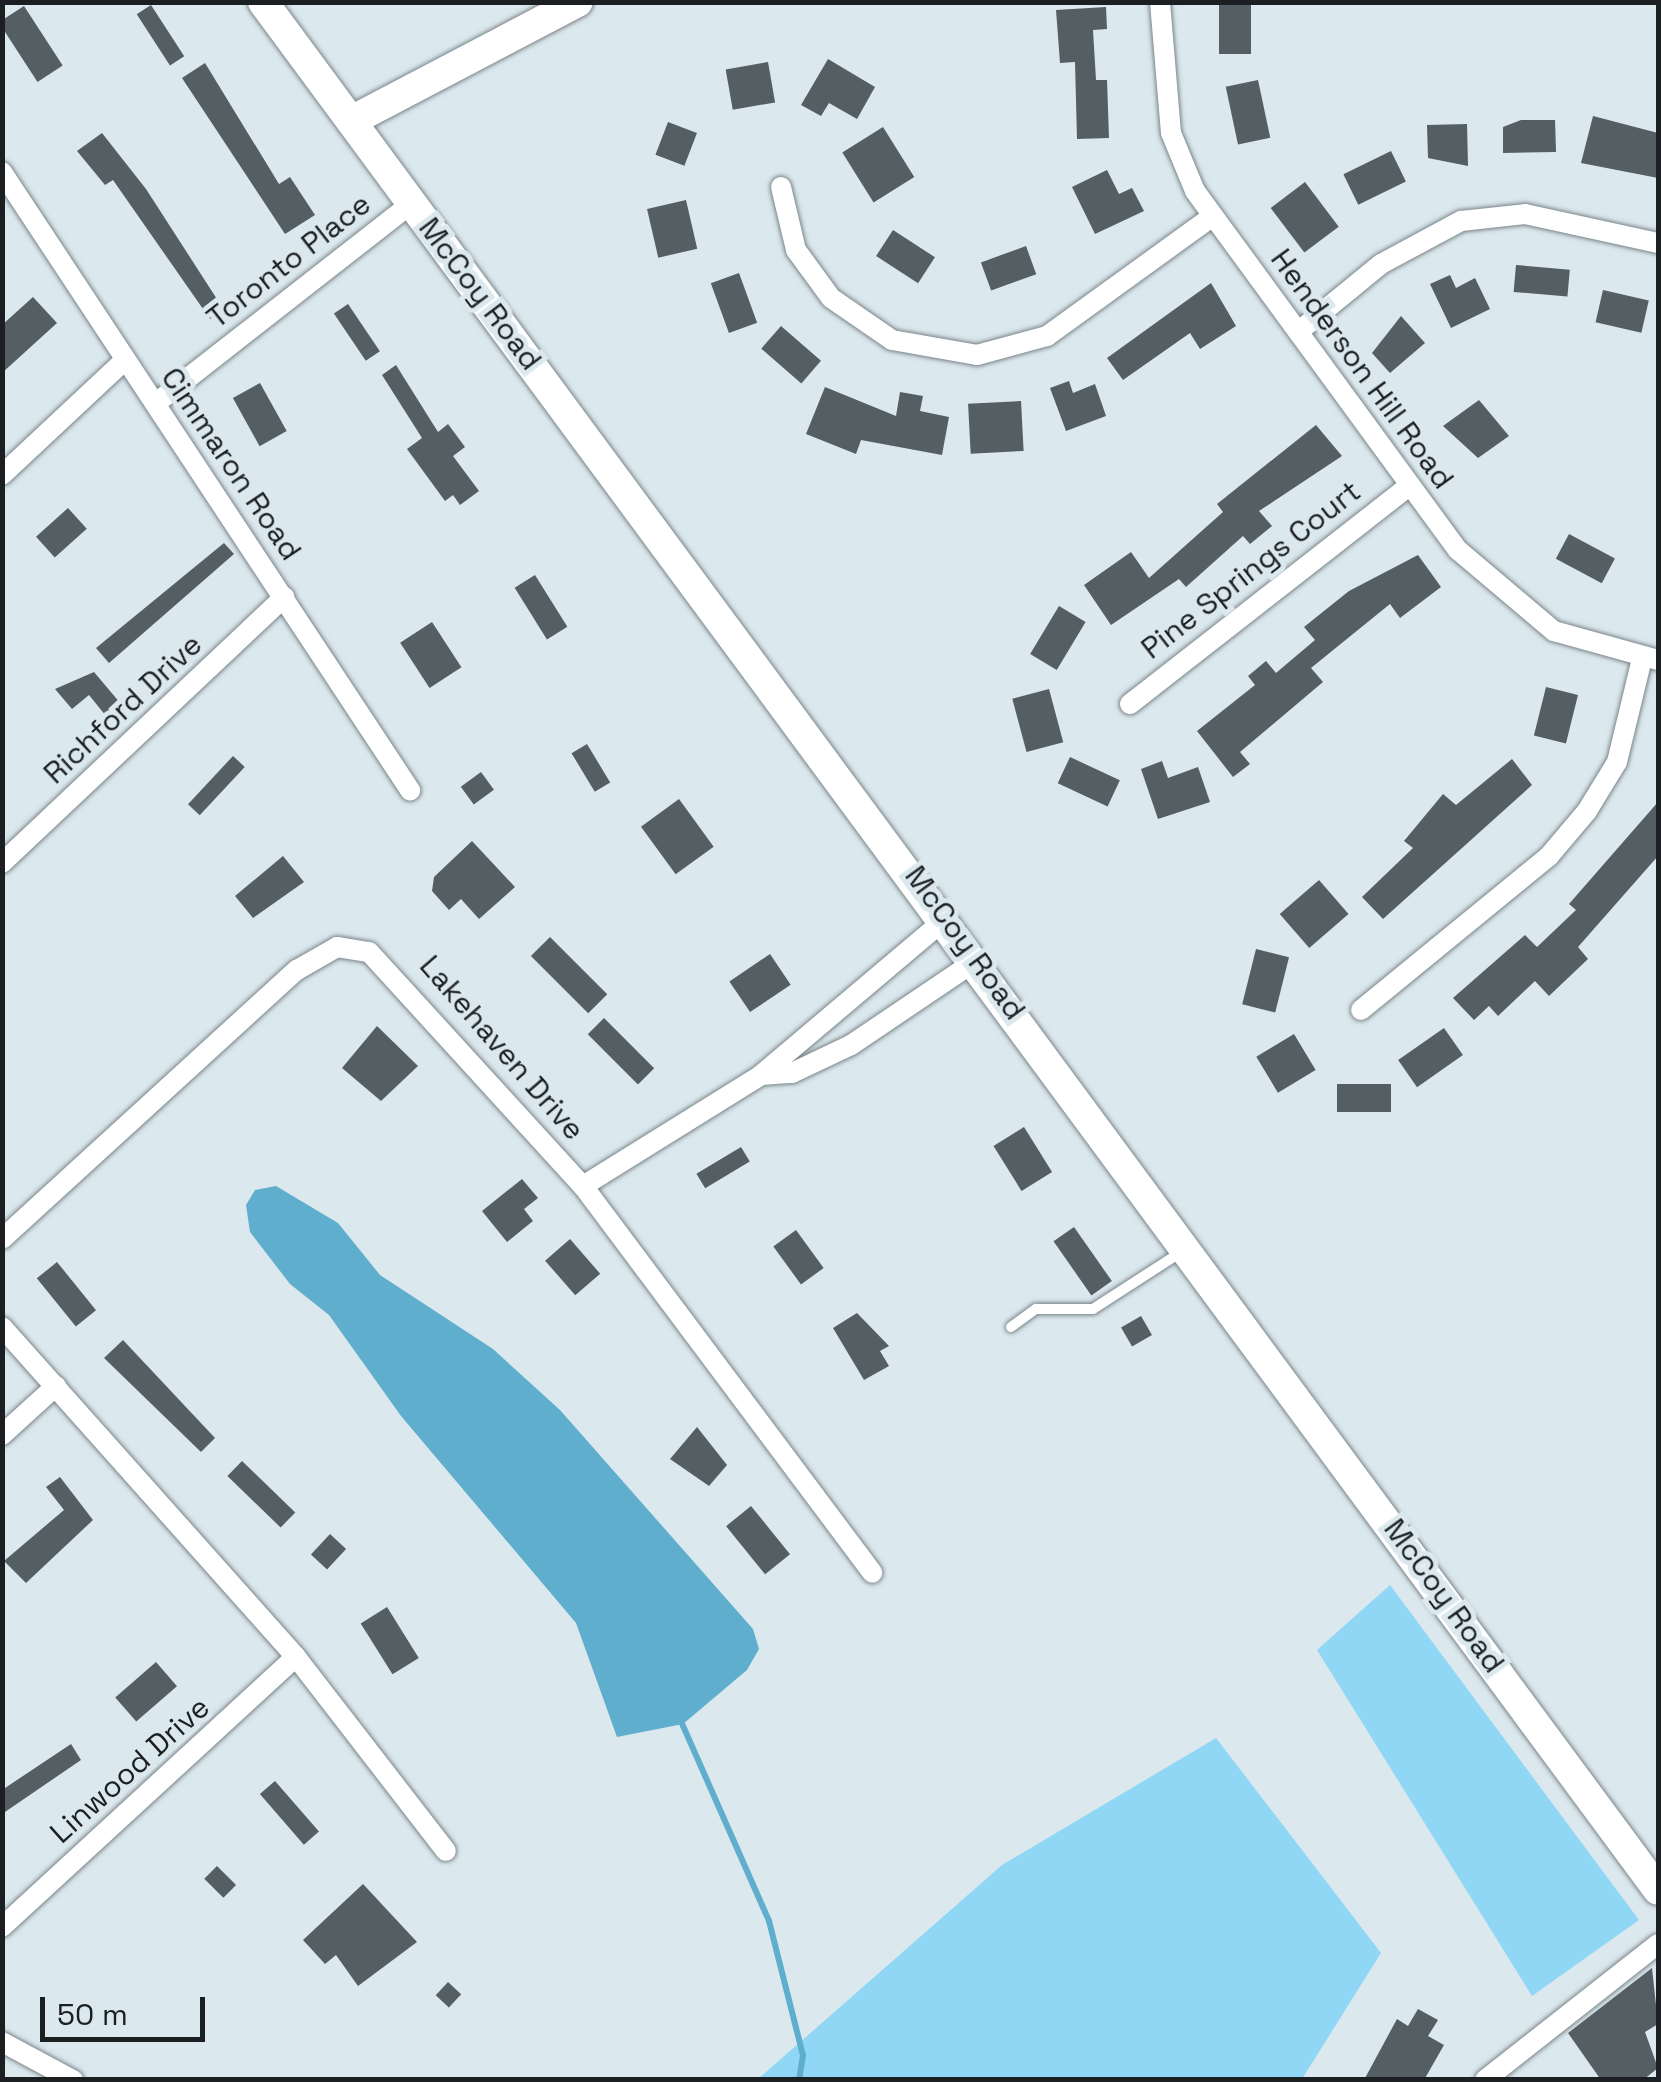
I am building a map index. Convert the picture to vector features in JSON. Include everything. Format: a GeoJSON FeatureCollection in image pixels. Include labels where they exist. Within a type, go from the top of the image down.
{"type":"FeatureCollection","features":[{"type":"Feature","properties":{"kind":"main road","name":"McCoy Road"},"geometry":{"type":"LineString","coordinates":[[263,2],[947,918],[1658,1890]]}},
{"type":"Feature","properties":{"kind":"main road"},"geometry":{"type":"LineString","coordinates":[[351,121],[578,2]]}},
{"type":"Feature","properties":{"kind":"street","name":"Henderson Hill Road"},"geometry":{"type":"LineString","coordinates":[[1160,2],[1171,132],[1210,218],[1458,550],[1522,612],[1650,660]]}},
{"type":"Feature","properties":{"kind":"street","name":"Cimmaron Road"},"geometry":{"type":"LineString","coordinates":[[2,172],[410,790]]}},
{"type":"Feature","properties":{"kind":"street"},"geometry":{"type":"LineString","coordinates":[[781,187],[796,250],[831,298],[892,340],[977,355],[1047,336],[1210,218]]}},
{"type":"Feature","properties":{"kind":"street","name":"Toronto Place"},"geometry":{"type":"LineString","coordinates":[[156,404],[412,203]]}},
{"type":"Feature","properties":{"kind":"street"},"geometry":{"type":"LineString","coordinates":[[1298,332],[1381,264],[1461,221],[1525,214],[1658,243]]}},
{"type":"Feature","properties":{"kind":"street"},"geometry":{"type":"LineString","coordinates":[[2,475],[126,360]]}},
{"type":"Feature","properties":{"kind":"street","name":"Pine Springs Court"},"geometry":{"type":"LineString","coordinates":[[1130,704],[1410,485]]}},
{"type":"Feature","properties":{"kind":"street","name":"Richford Drive"},"geometry":{"type":"LineString","coordinates":[[2,863],[284,597]]}},
{"type":"Feature","properties":{"kind":"street"},"geometry":{"type":"LineString","coordinates":[[1361,1010],[1548,856],[1587,811],[1617,762],[1650,660]]}},
{"type":"Feature","properties":{"kind":"street"},"geometry":{"type":"LineString","coordinates":[[584,1186],[761,1075],[947,918]]}},
{"type":"Feature","properties":{"kind":"street","name":"Lakehaven Drive"},"geometry":{"type":"LineString","coordinates":[[2,1239],[296,970],[337,946],[386,963],[584,1186],[872,1572]]}},
{"type":"Feature","properties":{"kind":"street"},"geometry":{"type":"LineString","coordinates":[[761,1075],[792,1073],[851,1045],[976,960]]}},
{"type":"Feature","properties":{"kind":"street"},"geometry":{"type":"LineString","coordinates":[[2,1327],[296,1657],[446,1851]]}},
{"type":"Feature","properties":{"kind":"street"},"geometry":{"type":"LineString","coordinates":[[2,1434],[56,1386]]}},
{"type":"Feature","properties":{"kind":"street","name":"Linwood Drive"},"geometry":{"type":"LineString","coordinates":[[2,1926],[296,1657]]}},
{"type":"Feature","properties":{"kind":"street"},"geometry":{"type":"LineString","coordinates":[[1497,2074],[1658,1944]]}},
{"type":"Feature","properties":{"kind":"street"},"geometry":{"type":"LineString","coordinates":[[2,2042],[72,2080]]}},
{"type":"Feature","properties":{"kind":"lane"},"geometry":{"type":"LineString","coordinates":[[1011,1327],[1036,1309],[1093,1309],[1188,1247]]}},
{"type":"Feature","properties":{"kind":"shaded area"},"geometry":{"type":"Polygon","coordinates":[[[276,1186],[338,1223],[380,1275],[493,1349],[560,1410],[753,1629],[759,1649],[747,1670],[683,1724],[617,1737],[576,1623],[401,1416],[329,1315],[290,1284],[250,1232],[246,1205],[255,1190],[276,1186]]]}},
{"type":"Feature","properties":{"kind":"shaded area"},"geometry":{"type":"Polygon","coordinates":[[[1390,1585],[1639,1920],[1532,1996],[1317,1650],[1390,1585]]]}},
{"type":"Feature","properties":{"kind":"shaded area"},"geometry":{"type":"Polygon","coordinates":[[[1216,1738],[1381,1953],[1302,2079],[758,2079],[1002,1865],[1216,1738]]]}},
{"type":"Feature","properties":{"kind":"building"},"geometry":{"type":"Polygon","coordinates":[[[1219,2],[1251,2],[1251,54],[1219,54],[1219,2]]]}},
{"type":"Feature","properties":{"kind":"building"},"geometry":{"type":"Polygon","coordinates":[[[151,5],[184,56],[170,65],[137,14],[151,5]]]}},
{"type":"Feature","properties":{"kind":"building"},"geometry":{"type":"Polygon","coordinates":[[[24,6],[63,66],[38,82],[2,27],[2,20],[24,6]]]}},
{"type":"Feature","properties":{"kind":"building"},"geometry":{"type":"Polygon","coordinates":[[[1106,7],[1107,29],[1093,30],[1096,80],[1107,80],[1109,138],[1077,139],[1075,62],[1060,63],[1056,10],[1106,7]]]}},
{"type":"Feature","properties":{"kind":"building"},"geometry":{"type":"Polygon","coordinates":[[[828,59],[875,87],[857,119],[829,103],[821,116],[801,105],[828,59]]]}},
{"type":"Feature","properties":{"kind":"building"},"geometry":{"type":"Polygon","coordinates":[[[768,62],[775,102],[733,110],[726,69],[768,62]]]}},
{"type":"Feature","properties":{"kind":"building"},"geometry":{"type":"Polygon","coordinates":[[[205,63],[279,184],[290,177],[315,215],[285,234],[182,78],[205,63]]]}},
{"type":"Feature","properties":{"kind":"building"},"geometry":{"type":"Polygon","coordinates":[[[1258,80],[1270,138],[1238,145],[1226,87],[1258,80]]]}},
{"type":"Feature","properties":{"kind":"building"},"geometry":{"type":"Polygon","coordinates":[[[1593,116],[1658,133],[1658,178],[1581,163],[1593,116]]]}},
{"type":"Feature","properties":{"kind":"building"},"geometry":{"type":"Polygon","coordinates":[[[1521,120],[1555,120],[1556,152],[1503,153],[1503,127],[1521,120]]]}},
{"type":"Feature","properties":{"kind":"building"},"geometry":{"type":"Polygon","coordinates":[[[668,122],[697,133],[684,166],[655,155],[668,122]]]}},
{"type":"Feature","properties":{"kind":"building"},"geometry":{"type":"Polygon","coordinates":[[[1467,124],[1468,166],[1428,158],[1427,125],[1467,124]]]}},
{"type":"Feature","properties":{"kind":"building"},"geometry":{"type":"Polygon","coordinates":[[[883,127],[914,177],[874,202],[842,152],[883,127]]]}},
{"type":"Feature","properties":{"kind":"building"},"geometry":{"type":"Polygon","coordinates":[[[102,133],[146,189],[224,310],[210,319],[113,180],[105,185],[77,151],[102,133]]]}},
{"type":"Feature","properties":{"kind":"building"},"geometry":{"type":"Polygon","coordinates":[[[1391,151],[1406,182],[1358,205],[1343,174],[1391,151]]]}},
{"type":"Feature","properties":{"kind":"building"},"geometry":{"type":"Polygon","coordinates":[[[1107,170],[1119,194],[1132,188],[1144,211],[1095,234],[1072,187],[1107,170]]]}},
{"type":"Feature","properties":{"kind":"building"},"geometry":{"type":"Polygon","coordinates":[[[1305,182],[1339,227],[1304,253],[1271,208],[1305,182]]]}},
{"type":"Feature","properties":{"kind":"building"},"geometry":{"type":"Polygon","coordinates":[[[686,200],[697,249],[658,258],[647,209],[686,200]]]}},
{"type":"Feature","properties":{"kind":"building"},"geometry":{"type":"Polygon","coordinates":[[[893,230],[935,257],[918,283],[876,256],[893,230]]]}},
{"type":"Feature","properties":{"kind":"building"},"geometry":{"type":"Polygon","coordinates":[[[1026,246],[1036,274],[991,291],[981,262],[1026,246]]]}},
{"type":"Feature","properties":{"kind":"building"},"geometry":{"type":"Polygon","coordinates":[[[1516,265],[1570,270],[1567,297],[1514,292],[1516,265]]]}},
{"type":"Feature","properties":{"kind":"building"},"geometry":{"type":"Polygon","coordinates":[[[739,273],[757,323],[729,333],[711,283],[739,273]]]}},
{"type":"Feature","properties":{"kind":"building"},"geometry":{"type":"Polygon","coordinates":[[[1450,275],[1456,288],[1475,278],[1490,309],[1451,328],[1430,284],[1450,275]]]}},
{"type":"Feature","properties":{"kind":"building"},"geometry":{"type":"Polygon","coordinates":[[[1211,283],[1236,326],[1200,349],[1190,333],[1123,380],[1107,358],[1211,283]]]}},
{"type":"Feature","properties":{"kind":"building"},"geometry":{"type":"Polygon","coordinates":[[[1603,290],[1649,301],[1641,333],[1596,322],[1603,290]]]}},
{"type":"Feature","properties":{"kind":"building"},"geometry":{"type":"Polygon","coordinates":[[[33,297],[57,323],[2,373],[2,325],[33,297]]]}},
{"type":"Feature","properties":{"kind":"building"},"geometry":{"type":"Polygon","coordinates":[[[348,304],[380,351],[366,361],[334,314],[348,304]]]}},
{"type":"Feature","properties":{"kind":"building"},"geometry":{"type":"Polygon","coordinates":[[[1401,316],[1425,343],[1390,373],[1372,353],[1401,316]]]}},
{"type":"Feature","properties":{"kind":"building"},"geometry":{"type":"Polygon","coordinates":[[[781,326],[821,361],[801,383],[761,349],[781,326]]]}},
{"type":"Feature","properties":{"kind":"building"},"geometry":{"type":"Polygon","coordinates":[[[396,365],[438,432],[448,424],[465,447],[453,456],[479,491],[460,505],[453,495],[445,501],[407,449],[422,438],[382,375],[396,365]]]}},
{"type":"Feature","properties":{"kind":"building"},"geometry":{"type":"Polygon","coordinates":[[[1069,381],[1073,393],[1095,384],[1106,416],[1066,431],[1050,388],[1069,381]]]}},
{"type":"Feature","properties":{"kind":"building"},"geometry":{"type":"Polygon","coordinates":[[[260,383],[287,431],[260,446],[233,398],[260,383]]]}},
{"type":"Feature","properties":{"kind":"building"},"geometry":{"type":"Polygon","coordinates":[[[825,387],[896,416],[900,392],[923,396],[920,411],[949,417],[942,455],[861,440],[856,454],[806,434],[825,387]]]}},
{"type":"Feature","properties":{"kind":"building"},"geometry":{"type":"Polygon","coordinates":[[[1479,400],[1509,436],[1478,458],[1443,426],[1479,400]]]}},
{"type":"Feature","properties":{"kind":"building"},"geometry":{"type":"Polygon","coordinates":[[[1021,401],[1024,451],[971,454],[968,404],[1021,401]]]}},
{"type":"Feature","properties":{"kind":"building"},"geometry":{"type":"Polygon","coordinates":[[[1316,425],[1342,456],[1259,511],[1272,526],[1250,544],[1243,536],[1186,587],[1179,579],[1111,625],[1084,585],[1131,552],[1149,578],[1223,512],[1217,504],[1316,425]]]}},
{"type":"Feature","properties":{"kind":"building"},"geometry":{"type":"Polygon","coordinates":[[[68,508],[87,529],[55,558],[36,537],[68,508]]]}},
{"type":"Feature","properties":{"kind":"building"},"geometry":{"type":"Polygon","coordinates":[[[1569,534],[1615,558],[1602,583],[1556,559],[1569,534]]]}},
{"type":"Feature","properties":{"kind":"building"},"geometry":{"type":"Polygon","coordinates":[[[224,543],[234,554],[109,663],[96,648],[224,543]]]}},
{"type":"Feature","properties":{"kind":"building"},"geometry":{"type":"Polygon","coordinates":[[[1418,555],[1441,587],[1400,618],[1390,604],[1311,668],[1323,682],[1240,752],[1250,764],[1233,777],[1197,731],[1255,685],[1248,676],[1266,661],[1276,673],[1315,640],[1304,627],[1349,591],[1418,555]]]}},
{"type":"Feature","properties":{"kind":"building"},"geometry":{"type":"Polygon","coordinates":[[[535,575],[567,627],[547,639],[515,588],[535,575]]]}},
{"type":"Feature","properties":{"kind":"building"},"geometry":{"type":"Polygon","coordinates":[[[1059,606],[1086,622],[1057,670],[1030,654],[1059,606]]]}},
{"type":"Feature","properties":{"kind":"building"},"geometry":{"type":"Polygon","coordinates":[[[432,622],[461,667],[430,688],[400,643],[432,622]]]}},
{"type":"Feature","properties":{"kind":"building"},"geometry":{"type":"Polygon","coordinates":[[[94,672],[121,704],[106,716],[89,695],[72,709],[55,689],[94,672]]]}},
{"type":"Feature","properties":{"kind":"building"},"geometry":{"type":"Polygon","coordinates":[[[1546,687],[1578,695],[1566,743],[1534,736],[1546,687]]]}},
{"type":"Feature","properties":{"kind":"building"},"geometry":{"type":"Polygon","coordinates":[[[1049,689],[1063,742],[1027,752],[1012,699],[1049,689]]]}},
{"type":"Feature","properties":{"kind":"building"},"geometry":{"type":"Polygon","coordinates":[[[587,744],[610,783],[595,792],[572,753],[587,744]]]}},
{"type":"Feature","properties":{"kind":"building"},"geometry":{"type":"Polygon","coordinates":[[[233,756],[245,767],[200,815],[188,804],[233,756]]]}},
{"type":"Feature","properties":{"kind":"building"},"geometry":{"type":"Polygon","coordinates":[[[1070,757],[1120,780],[1108,807],[1058,783],[1070,757]]]}},
{"type":"Feature","properties":{"kind":"building"},"geometry":{"type":"Polygon","coordinates":[[[1512,759],[1532,785],[1383,919],[1362,897],[1413,848],[1404,841],[1443,794],[1456,805],[1512,759]]]}},
{"type":"Feature","properties":{"kind":"building"},"geometry":{"type":"Polygon","coordinates":[[[1162,761],[1168,778],[1198,767],[1210,802],[1158,819],[1141,769],[1162,761]]]}},
{"type":"Feature","properties":{"kind":"building"},"geometry":{"type":"Polygon","coordinates":[[[481,772],[494,790],[474,804],[461,787],[481,772]]]}},
{"type":"Feature","properties":{"kind":"building"},"geometry":{"type":"Polygon","coordinates":[[[679,799],[714,847],[676,874],[641,827],[679,799]]]}},
{"type":"Feature","properties":{"kind":"building"},"geometry":{"type":"Polygon","coordinates":[[[1658,802],[1658,856],[1578,947],[1588,959],[1549,996],[1535,981],[1498,1016],[1489,1006],[1474,1020],[1453,998],[1525,935],[1537,947],[1576,910],[1569,904],[1658,802]]]}},
{"type":"Feature","properties":{"kind":"building"},"geometry":{"type":"Polygon","coordinates":[[[472,841],[515,887],[479,919],[461,899],[449,910],[432,891],[434,877],[472,841]]]}},
{"type":"Feature","properties":{"kind":"building"},"geometry":{"type":"Polygon","coordinates":[[[283,856],[304,882],[253,918],[235,896],[283,856]]]}},
{"type":"Feature","properties":{"kind":"building"},"geometry":{"type":"Polygon","coordinates":[[[1319,880],[1349,914],[1309,948],[1280,914],[1319,880]]]}},
{"type":"Feature","properties":{"kind":"building"},"geometry":{"type":"Polygon","coordinates":[[[550,937],[607,994],[588,1013],[531,956],[550,937]]]}},
{"type":"Feature","properties":{"kind":"building"},"geometry":{"type":"Polygon","coordinates":[[[1256,949],[1289,957],[1275,1013],[1242,1004],[1256,949]]]}},
{"type":"Feature","properties":{"kind":"building"},"geometry":{"type":"Polygon","coordinates":[[[770,954],[791,985],[750,1012],[729,981],[770,954]]]}},
{"type":"Feature","properties":{"kind":"building"},"geometry":{"type":"Polygon","coordinates":[[[604,1018],[654,1068],[638,1084],[588,1034],[604,1018]]]}},
{"type":"Feature","properties":{"kind":"building"},"geometry":{"type":"Polygon","coordinates":[[[377,1026],[418,1066],[381,1101],[342,1068],[377,1026]]]}},
{"type":"Feature","properties":{"kind":"building"},"geometry":{"type":"Polygon","coordinates":[[[1444,1028],[1463,1055],[1417,1087],[1398,1060],[1444,1028]]]}},
{"type":"Feature","properties":{"kind":"building"},"geometry":{"type":"Polygon","coordinates":[[[1294,1034],[1316,1070],[1278,1093],[1256,1057],[1294,1034]]]}},
{"type":"Feature","properties":{"kind":"building"},"geometry":{"type":"Polygon","coordinates":[[[1337,1084],[1391,1084],[1391,1112],[1337,1112],[1337,1084]]]}},
{"type":"Feature","properties":{"kind":"building"},"geometry":{"type":"Polygon","coordinates":[[[1024,1127],[1052,1172],[1022,1191],[993,1146],[1024,1127]]]}},
{"type":"Feature","properties":{"kind":"building"},"geometry":{"type":"Polygon","coordinates":[[[741,1147],[750,1162],[705,1188],[696,1174],[741,1147]]]}},
{"type":"Feature","properties":{"kind":"building"},"geometry":{"type":"Polygon","coordinates":[[[522,1179],[538,1198],[524,1209],[533,1221],[507,1242],[482,1211],[522,1179]]]}},
{"type":"Feature","properties":{"kind":"building"},"geometry":{"type":"Polygon","coordinates":[[[1074,1227],[1112,1281],[1091,1295],[1054,1241],[1074,1227]]]}},
{"type":"Feature","properties":{"kind":"building"},"geometry":{"type":"Polygon","coordinates":[[[796,1230],[824,1268],[801,1284],[773,1246],[796,1230]]]}},
{"type":"Feature","properties":{"kind":"building"},"geometry":{"type":"Polygon","coordinates":[[[570,1239],[600,1274],[575,1295],[545,1261],[570,1239]]]}},
{"type":"Feature","properties":{"kind":"building"},"geometry":{"type":"Polygon","coordinates":[[[57,1262],[96,1310],[76,1327],[37,1278],[57,1262]]]}},
{"type":"Feature","properties":{"kind":"building"},"geometry":{"type":"Polygon","coordinates":[[[857,1313],[889,1346],[880,1351],[889,1366],[864,1380],[833,1328],[857,1313]]]}},
{"type":"Feature","properties":{"kind":"building"},"geometry":{"type":"Polygon","coordinates":[[[1141,1316],[1152,1335],[1132,1347],[1121,1328],[1141,1316]]]}},
{"type":"Feature","properties":{"kind":"building"},"geometry":{"type":"Polygon","coordinates":[[[123,1340],[215,1438],[201,1452],[104,1358],[123,1340]]]}},
{"type":"Feature","properties":{"kind":"building"},"geometry":{"type":"Polygon","coordinates":[[[697,1427],[727,1465],[709,1486],[670,1459],[697,1427]]]}},
{"type":"Feature","properties":{"kind":"building"},"geometry":{"type":"Polygon","coordinates":[[[242,1461],[295,1512],[281,1528],[227,1476],[242,1461]]]}},
{"type":"Feature","properties":{"kind":"building"},"geometry":{"type":"Polygon","coordinates":[[[60,1477],[93,1520],[26,1583],[4,1561],[64,1510],[46,1487],[60,1477]]]}},
{"type":"Feature","properties":{"kind":"building"},"geometry":{"type":"Polygon","coordinates":[[[751,1506],[790,1554],[765,1574],[726,1526],[751,1506]]]}},
{"type":"Feature","properties":{"kind":"building"},"geometry":{"type":"Polygon","coordinates":[[[330,1534],[346,1549],[327,1569],[311,1554],[330,1534]]]}},
{"type":"Feature","properties":{"kind":"building"},"geometry":{"type":"Polygon","coordinates":[[[387,1607],[419,1658],[393,1674],[361,1623],[387,1607]]]}},
{"type":"Feature","properties":{"kind":"building"},"geometry":{"type":"Polygon","coordinates":[[[156,1662],[177,1686],[136,1722],[115,1697],[156,1662]]]}},
{"type":"Feature","properties":{"kind":"building"},"geometry":{"type":"Polygon","coordinates":[[[71,1744],[81,1760],[2,1814],[2,1790],[71,1744]]]}},
{"type":"Feature","properties":{"kind":"building"},"geometry":{"type":"Polygon","coordinates":[[[275,1781],[319,1832],[304,1845],[260,1794],[275,1781]]]}},
{"type":"Feature","properties":{"kind":"building"},"geometry":{"type":"Polygon","coordinates":[[[217,1866],[236,1885],[223,1898],[204,1879],[217,1866]]]}},
{"type":"Feature","properties":{"kind":"building"},"geometry":{"type":"Polygon","coordinates":[[[363,1884],[417,1942],[358,1986],[336,1955],[325,1964],[303,1940],[363,1884]]]}},
{"type":"Feature","properties":{"kind":"building"},"geometry":{"type":"Polygon","coordinates":[[[1652,1968],[1658,2024],[1645,2032],[1658,2068],[1643,2080],[1601,2080],[1568,2033],[1652,1968]]]}},
{"type":"Feature","properties":{"kind":"building"},"geometry":{"type":"Polygon","coordinates":[[[448,1982],[461,1994],[449,2007],[436,1995],[448,1982]]]}},
{"type":"Feature","properties":{"kind":"building"},"geometry":{"type":"Polygon","coordinates":[[[1418,2009],[1438,2020],[1428,2036],[1444,2045],[1424,2080],[1364,2080],[1397,2019],[1408,2026],[1418,2009]]]}},
{"type":"Feature","properties":{"kind":"waterway"},"geometry":{"type":"LineString","coordinates":[[680,1719],[769,1921],[803,2055],[799,2080]]}}]}
